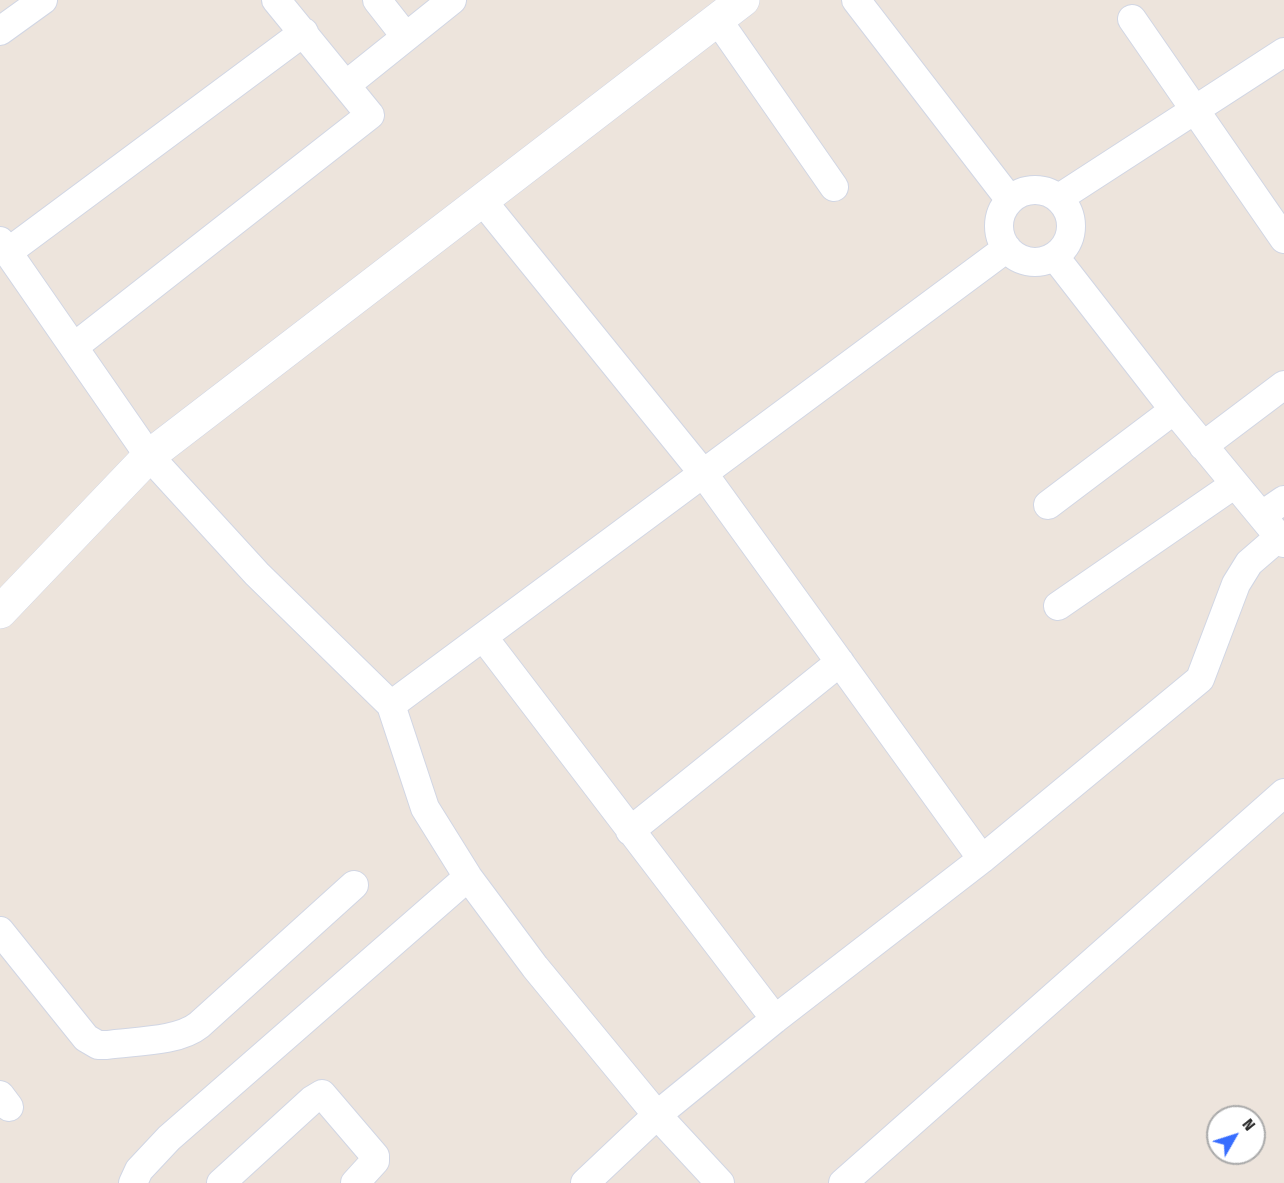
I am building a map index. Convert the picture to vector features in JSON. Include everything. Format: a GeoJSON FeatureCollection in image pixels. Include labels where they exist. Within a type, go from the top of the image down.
{"type":"FeatureCollection","features":[{"type":"Feature","properties":{"kind":"main road"},"geometry":{"type":"LineString","coordinates":[[0,612],[149,456],[742,0]]}},
{"type":"Feature","properties":{"kind":"street"},"geometry":{"type":"LineString","coordinates":[[0,31],[43,0]]}},
{"type":"Feature","properties":{"kind":"street"},"geometry":{"type":"LineString","coordinates":[[75,346],[368,119],[370,115],[368,111],[276,0]]}},
{"type":"Feature","properties":{"kind":"street"},"geometry":{"type":"LineString","coordinates":[[377,0],[406,37]]}},
{"type":"Feature","properties":{"kind":"street"},"geometry":{"type":"LineString","coordinates":[[346,85],[452,0]]}},
{"type":"Feature","properties":{"kind":"street"},"geometry":{"type":"LineString","coordinates":[[856,0],[1010,200]]}},
{"type":"Feature","properties":{"kind":"street"},"geometry":{"type":"LineString","coordinates":[[717,19],[834,187]]}},
{"type":"Feature","properties":{"kind":"street"},"geometry":{"type":"LineString","coordinates":[[1132,19],[1284,239]]}},
{"type":"Feature","properties":{"kind":"street"},"geometry":{"type":"LineString","coordinates":[[304,32],[4,247],[75,346],[149,456],[257,574],[391,705],[425,808],[468,877],[535,967],[657,1115],[720,1183]]}},
{"type":"Feature","properties":{"kind":"street"},"geometry":{"type":"LineString","coordinates":[[1059,198],[1284,52]]}},
{"type":"Feature","properties":{"kind":"street"},"geometry":{"type":"LineString","coordinates":[[1029,190],[1050,193],[1059,198],[1066,207],[1072,229],[1063,250],[1055,257],[1034,262],[1024,261],[1007,249],[999,229],[1004,208],[1010,200],[1029,190]]}},
{"type":"Feature","properties":{"kind":"street"},"geometry":{"type":"LineString","coordinates":[[481,199],[703,473],[982,859]]}},
{"type":"Feature","properties":{"kind":"street"},"geometry":{"type":"LineString","coordinates":[[391,705],[1007,249]]}},
{"type":"Feature","properties":{"kind":"street"},"geometry":{"type":"LineString","coordinates":[[585,1183],[657,1115],[775,1019],[982,859],[1200,679],[1236,584],[1277,524],[1235,484],[1203,446],[1055,257]]}},
{"type":"Feature","properties":{"kind":"street"},"geometry":{"type":"LineString","coordinates":[[1203,446],[1284,385]]}},
{"type":"Feature","properties":{"kind":"street"},"geometry":{"type":"LineString","coordinates":[[1048,505],[1174,410]]}},
{"type":"Feature","properties":{"kind":"street"},"geometry":{"type":"LineString","coordinates":[[1058,606],[1235,484]]}},
{"type":"Feature","properties":{"kind":"street"},"geometry":{"type":"LineString","coordinates":[[484,638],[775,1019]]}},
{"type":"Feature","properties":{"kind":"street"},"geometry":{"type":"LineString","coordinates":[[630,831],[840,663]]}},
{"type":"Feature","properties":{"kind":"street"},"geometry":{"type":"LineString","coordinates":[[843,1183],[1284,793]]}},
{"type":"Feature","properties":{"kind":"street"},"geometry":{"type":"LineString","coordinates":[[133,1183],[139,1170],[169,1138],[468,877]]}},
{"type":"Feature","properties":{"kind":"street"},"geometry":{"type":"LineString","coordinates":[[0,932],[86,1038],[98,1045],[182,1036],[199,1025],[354,885]]}},
{"type":"Feature","properties":{"kind":"street"},"geometry":{"type":"LineString","coordinates":[[221,1183],[312,1100],[322,1094],[375,1156],[375,1161],[355,1183]]}}]}
